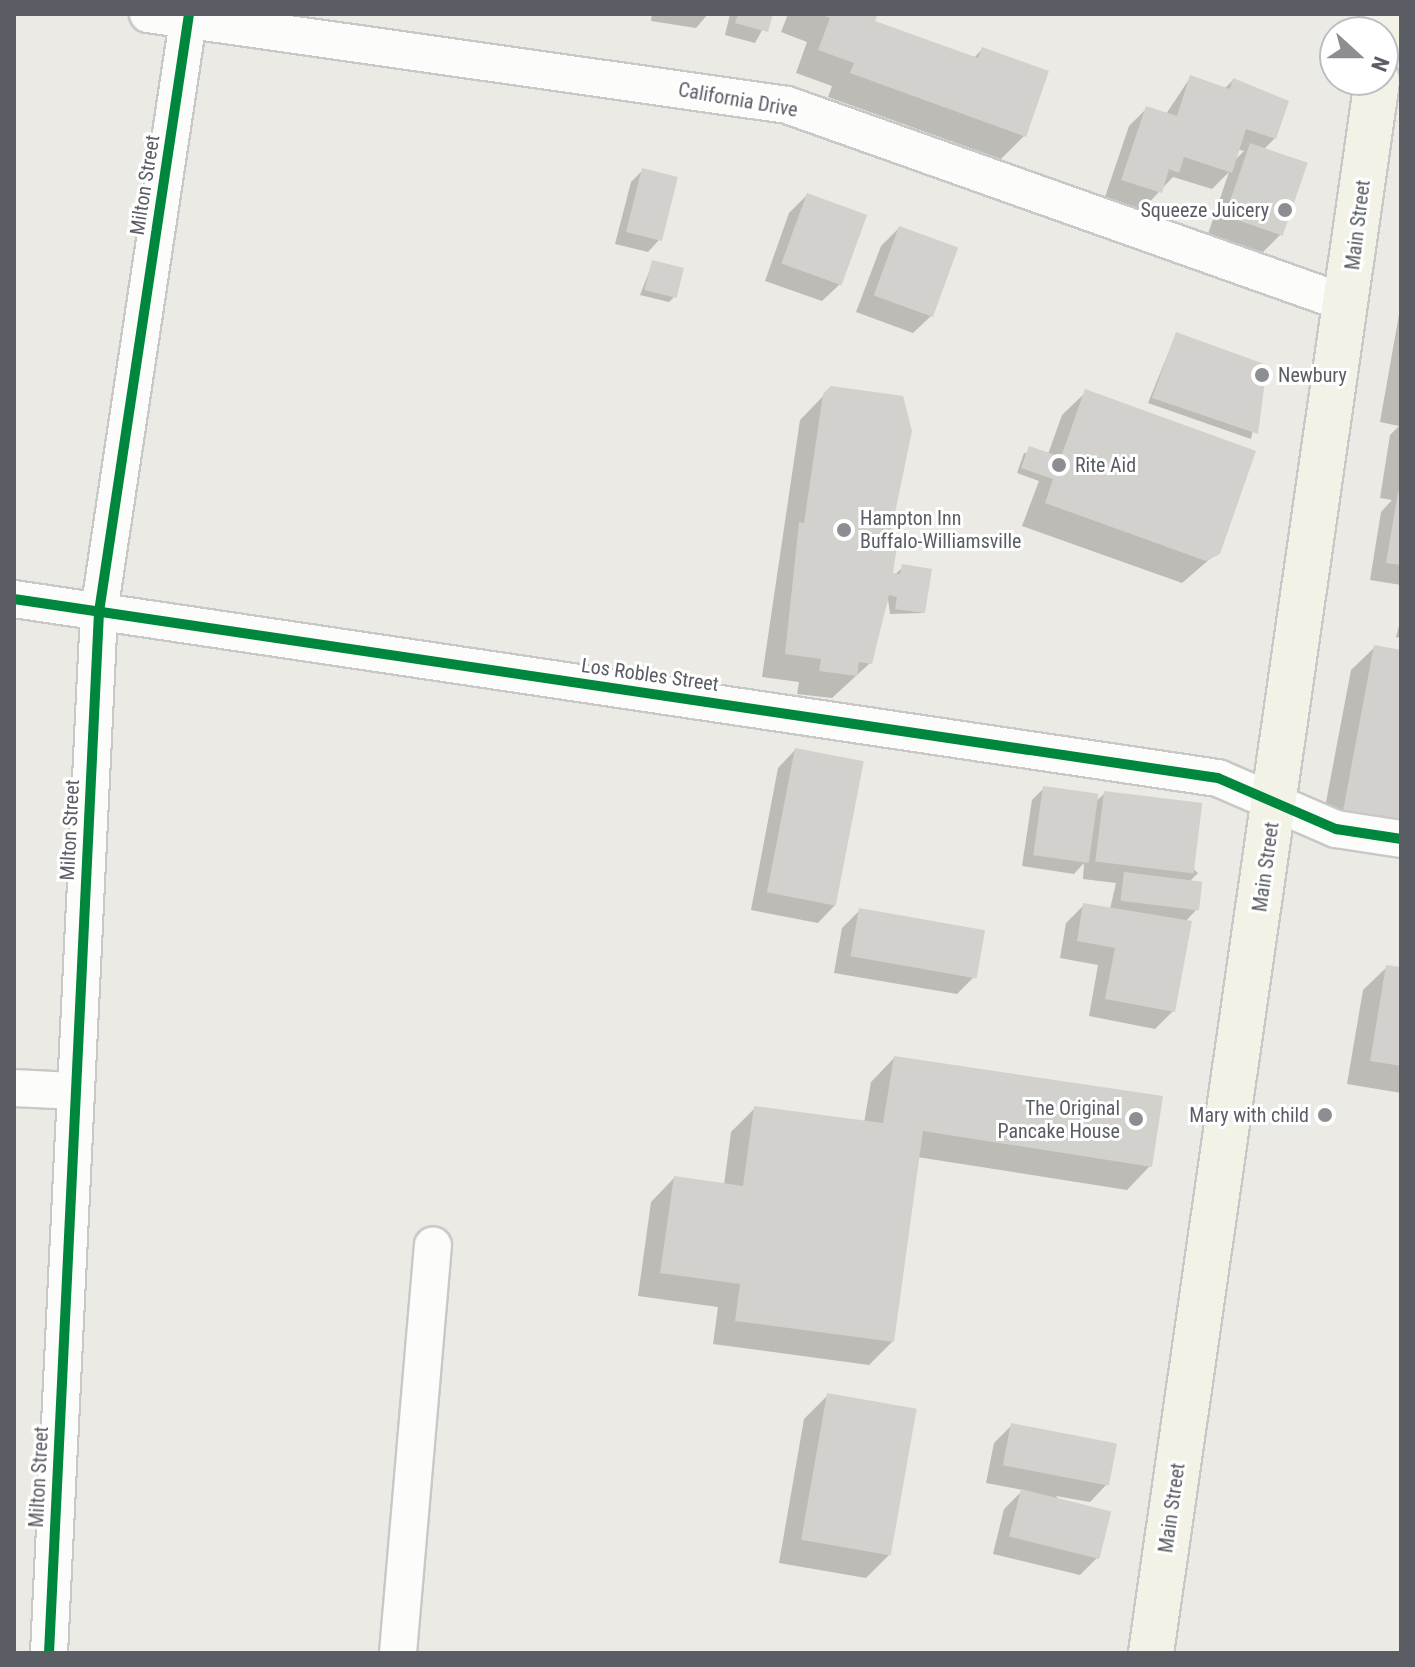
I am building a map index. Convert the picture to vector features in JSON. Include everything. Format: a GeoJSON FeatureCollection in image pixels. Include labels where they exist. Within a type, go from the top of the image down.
{"type":"FeatureCollection","features":[{"type":"Feature","properties":{"kind":"main road","name":"Main Street"},"geometry":{"type":"LineString","coordinates":[[1151,1653],[1348,304],[1384,96]]}},
{"type":"Feature","properties":{"kind":"street","name":"California Drive"},"geometry":{"type":"LineString","coordinates":[[148,14],[188,17],[787,105],[1348,304]]}},
{"type":"Feature","properties":{"kind":"street","name":"Milton Street"},"geometry":{"type":"LineString","coordinates":[[49,1653],[99,612],[188,17]]}},
{"type":"Feature","properties":{"kind":"street","name":"Los Robles Street"},"geometry":{"type":"LineString","coordinates":[[14,599],[1218,778],[1275,806],[1336,829],[1401,839]]}},
{"type":"Feature","properties":{"kind":"street"},"geometry":{"type":"LineString","coordinates":[[14,1088],[75,1091]]}},
{"type":"Feature","properties":{"kind":"street"},"geometry":{"type":"LineString","coordinates":[[398,1653],[433,1246]]}},
{"type":"Feature","properties":{"kind":"building"},"geometry":{"type":"Polygon","coordinates":[[[738,14],[773,14],[768,32],[735,23],[738,14]]]}},
{"type":"Feature","properties":{"kind":"building"},"geometry":{"type":"Polygon","coordinates":[[[819,14],[878,14],[875,21],[978,58],[982,47],[1049,71],[1026,137],[850,73],[854,63],[818,50],[830,18],[819,14]]]}},
{"type":"Feature","properties":{"kind":"building"},"geometry":{"type":"Polygon","coordinates":[[[1190,75],[1230,89],[1233,78],[1289,101],[1276,139],[1246,129],[1232,173],[1184,157],[1179,173],[1169,169],[1162,193],[1121,180],[1146,106],[1177,116],[1190,75]]]}},
{"type":"Feature","properties":{"kind":"building"},"geometry":{"type":"Polygon","coordinates":[[[1250,143],[1308,163],[1283,236],[1225,216],[1250,143]]]}},
{"type":"Feature","properties":{"kind":"building"},"geometry":{"type":"Polygon","coordinates":[[[642,168],[678,177],[662,241],[626,232],[642,168]]]}},
{"type":"Feature","properties":{"kind":"building"},"geometry":{"type":"Polygon","coordinates":[[[807,193],[867,215],[841,285],[781,263],[807,193]]]}},
{"type":"Feature","properties":{"kind":"building"},"geometry":{"type":"Polygon","coordinates":[[[899,226],[958,248],[933,317],[874,296],[899,226]]]}},
{"type":"Feature","properties":{"kind":"building"},"geometry":{"type":"Polygon","coordinates":[[[652,260],[684,268],[677,298],[645,290],[652,260]]]}},
{"type":"Feature","properties":{"kind":"building"},"geometry":{"type":"Polygon","coordinates":[[[1176,332],[1267,365],[1258,434],[1152,398],[1176,332]]]}},
{"type":"Feature","properties":{"kind":"building","name":"Hampton Inn Buffalo-Williamsville"},"geometry":{"type":"Polygon","coordinates":[[[831,386],[903,396],[912,431],[890,537],[898,539],[893,573],[900,574],[902,564],[932,569],[925,613],[895,609],[897,597],[889,595],[872,664],[859,662],[857,676],[819,671],[821,659],[785,654],[799,522],[804,523],[823,394],[831,386]]]}},
{"type":"Feature","properties":{"kind":"building","name":"Rite Aid"},"geometry":{"type":"Polygon","coordinates":[[[1085,389],[1256,451],[1220,554],[1206,561],[1045,503],[1053,479],[1021,468],[1029,446],[1061,457],[1085,389]]]}},
{"type":"Feature","properties":{"kind":"building"},"geometry":{"type":"Polygon","coordinates":[[[1398,492],[1401,492],[1401,565],[1386,563],[1398,492]]]}},
{"type":"Feature","properties":{"kind":"building"},"geometry":{"type":"Polygon","coordinates":[[[1374,645],[1401,650],[1401,822],[1343,811],[1374,645]]]}},
{"type":"Feature","properties":{"kind":"building"},"geometry":{"type":"Polygon","coordinates":[[[795,748],[864,761],[836,906],[767,892],[795,748]]]}},
{"type":"Feature","properties":{"kind":"building"},"geometry":{"type":"Polygon","coordinates":[[[1043,786],[1098,794],[1089,863],[1033,855],[1043,786]]]}},
{"type":"Feature","properties":{"kind":"building"},"geometry":{"type":"Polygon","coordinates":[[[1104,791],[1202,803],[1194,874],[1095,861],[1104,791]]]}},
{"type":"Feature","properties":{"kind":"building"},"geometry":{"type":"Polygon","coordinates":[[[1124,872],[1202,882],[1199,910],[1120,901],[1124,872]]]}},
{"type":"Feature","properties":{"kind":"building"},"geometry":{"type":"Polygon","coordinates":[[[1083,903],[1192,921],[1175,1012],[1105,999],[1115,948],[1077,941],[1083,903]]]}},
{"type":"Feature","properties":{"kind":"building"},"geometry":{"type":"Polygon","coordinates":[[[859,908],[985,930],[977,978],[850,956],[859,908]]]}},
{"type":"Feature","properties":{"kind":"building"},"geometry":{"type":"Polygon","coordinates":[[[1386,965],[1401,967],[1401,1066],[1370,1061],[1386,965]]]}},
{"type":"Feature","properties":{"kind":"building"},"geometry":{"type":"Polygon","coordinates":[[[894,1056],[1163,1096],[1152,1167],[923,1131],[894,1342],[735,1321],[740,1284],[660,1273],[674,1176],[743,1186],[754,1106],[883,1123],[894,1056]]]}},
{"type":"Feature","properties":{"kind":"building"},"geometry":{"type":"Polygon","coordinates":[[[827,1393],[917,1409],[891,1556],[801,1540],[827,1393]]]}},
{"type":"Feature","properties":{"kind":"building"},"geometry":{"type":"Polygon","coordinates":[[[1011,1423],[1117,1444],[1109,1486],[1003,1465],[1011,1423]]]}},
{"type":"Feature","properties":{"kind":"building"},"geometry":{"type":"Polygon","coordinates":[[[1021,1489],[1111,1511],[1099,1559],[1009,1537],[1021,1489]]]}},
{"type":"Feature","properties":{"kind":"cycle path"},"geometry":{"type":"LineString","coordinates":[[49,1653],[99,612],[189,14]]}},
{"type":"Feature","properties":{"kind":"cycle path"},"geometry":{"type":"LineString","coordinates":[[14,599],[1218,778],[1336,829],[1401,839]]}},
{"type":"Feature","properties":{"kind":"place","name":"Squeeze Juicery"},"geometry":{"type":"Point","coordinates":[1285,210]}},
{"type":"Feature","properties":{"kind":"place","name":"Newbury"},"geometry":{"type":"Point","coordinates":[1262,375]}},
{"type":"Feature","properties":{"kind":"place","name":"Rite Aid"},"geometry":{"type":"Point","coordinates":[1059,465]}},
{"type":"Feature","properties":{"kind":"place","name":"Hampton Inn Buffalo-Williamsville"},"geometry":{"type":"Point","coordinates":[844,530]}},
{"type":"Feature","properties":{"kind":"place","name":"Mary with child"},"geometry":{"type":"Point","coordinates":[1325,1115]}},
{"type":"Feature","properties":{"kind":"place","name":"The Original Pancake House"},"geometry":{"type":"Point","coordinates":[1136,1119]}}]}
